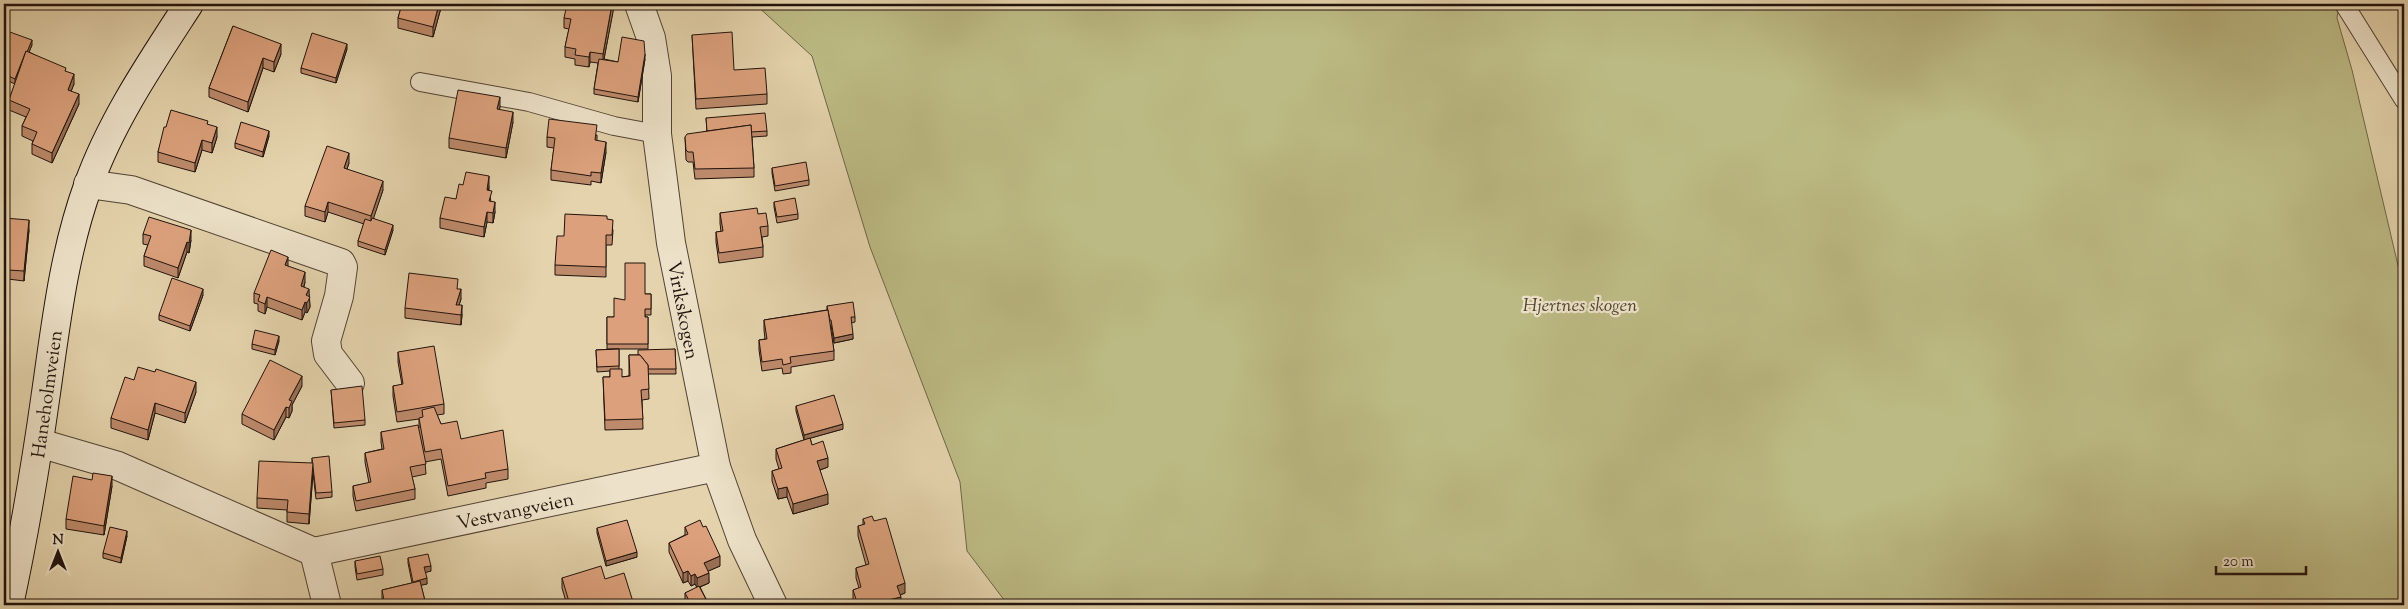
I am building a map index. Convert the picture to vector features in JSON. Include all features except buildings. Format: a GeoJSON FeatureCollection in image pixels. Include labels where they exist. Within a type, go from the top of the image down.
{"type":"FeatureCollection","features":[{"type":"Feature","properties":{"kind":"street","name":"Haneholmveien"},"geometry":{"type":"LineString","coordinates":[[9,605],[39,443],[61,289],[75,227],[88,184],[121,116],[189,4]]}},
{"type":"Feature","properties":{"kind":"street","name":"Virikskogen"},"geometry":{"type":"LineString","coordinates":[[639,4],[651,38],[657,76],[657,134],[671,243],[716,467],[742,540],[773,605]]}},
{"type":"Feature","properties":{"kind":"street"},"geometry":{"type":"LineString","coordinates":[[88,184],[131,190],[341,263],[343,267],[338,296],[326,341],[328,354],[350,382]]}},
{"type":"Feature","properties":{"kind":"street"},"geometry":{"type":"LineString","coordinates":[[39,443],[118,466],[314,552],[327,605]]}},
{"type":"Feature","properties":{"kind":"street","name":"Vestvangveien"},"geometry":{"type":"LineString","coordinates":[[314,552],[716,467]]}},
{"type":"Feature","properties":{"kind":"lane"},"geometry":{"type":"LineString","coordinates":[[2344,4],[2404,100]]}},
{"type":"Feature","properties":{"kind":"lane"},"geometry":{"type":"LineString","coordinates":[[420,82],[529,102],[614,126],[657,134]]}},
{"type":"Feature","properties":{"kind":"green space","name":"Hjertnes skogen"},"geometry":{"type":"Polygon","coordinates":[[[755,4],[2339,4],[2337,18],[2352,70],[2404,291],[2404,605],[1008,605],[967,551],[960,482],[870,247],[812,56],[755,4]]]}}]}
